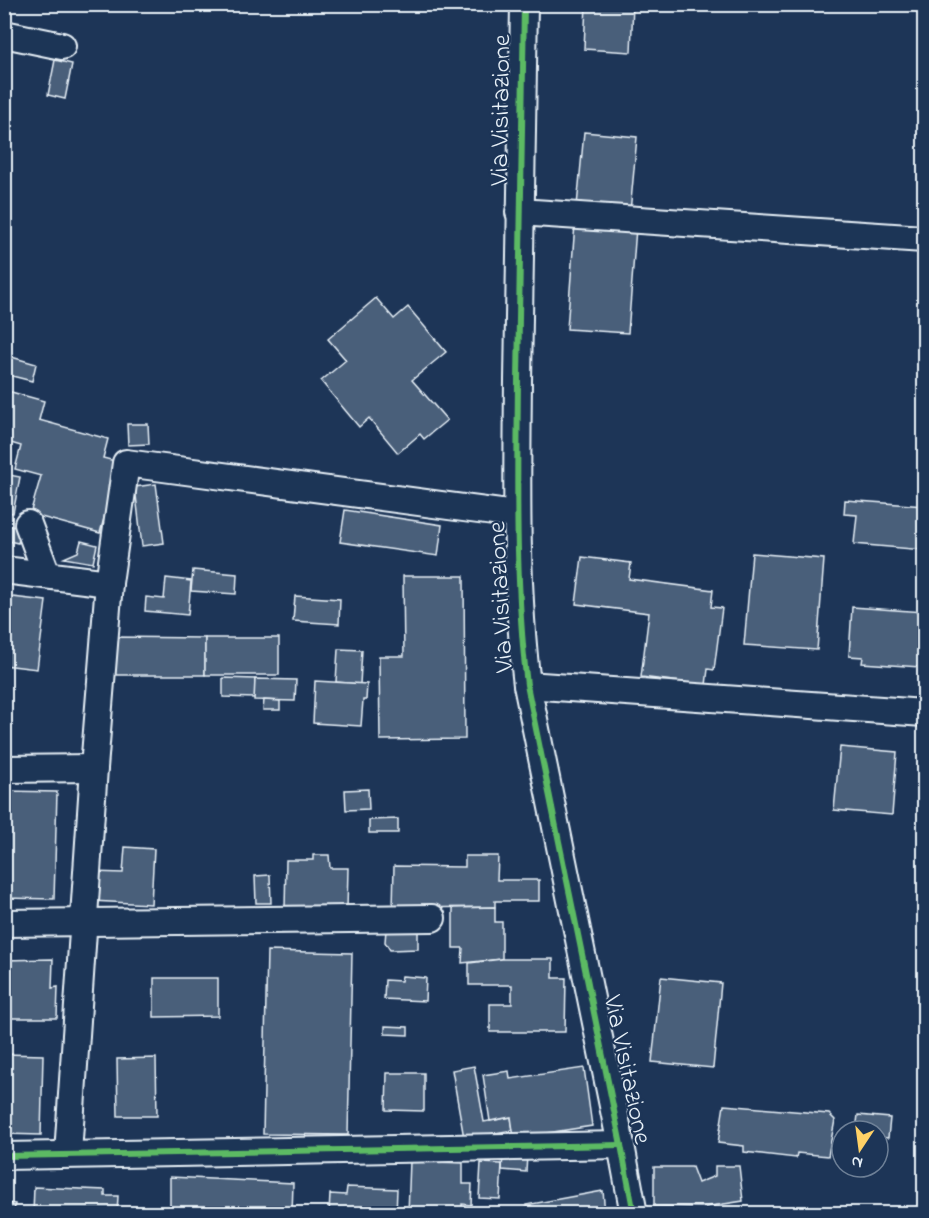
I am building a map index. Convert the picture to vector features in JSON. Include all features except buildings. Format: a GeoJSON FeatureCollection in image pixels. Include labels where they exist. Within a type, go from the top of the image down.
{"type":"FeatureCollection","features":[{"type":"Feature","properties":{"kind":"street","name":"Via Visitazione"},"geometry":{"type":"LineString","coordinates":[[524,4],[516,515],[521,634],[526,685],[634,1214]]}},
{"type":"Feature","properties":{"kind":"street"},"geometry":{"type":"LineString","coordinates":[[4,34],[62,46]]}},
{"type":"Feature","properties":{"kind":"street"},"geometry":{"type":"LineString","coordinates":[[519,212],[924,239]]}},
{"type":"Feature","properties":{"kind":"street"},"geometry":{"type":"LineString","coordinates":[[68,1154],[108,583],[126,464],[516,515]]}},
{"type":"Feature","properties":{"kind":"street"},"geometry":{"type":"LineString","coordinates":[[28,524],[47,575]]}},
{"type":"Feature","properties":{"kind":"street"},"geometry":{"type":"LineString","coordinates":[[4,570],[108,583]]}},
{"type":"Feature","properties":{"kind":"street"},"geometry":{"type":"LineString","coordinates":[[526,685],[924,713]]}},
{"type":"Feature","properties":{"kind":"street"},"geometry":{"type":"LineString","coordinates":[[4,769],[94,768]]}},
{"type":"Feature","properties":{"kind":"street"},"geometry":{"type":"LineString","coordinates":[[4,923],[432,918]]}},
{"type":"Feature","properties":{"kind":"street"},"geometry":{"type":"LineString","coordinates":[[4,1156],[621,1144]]}},
{"type":"Feature","properties":{"kind":"cycle path"},"geometry":{"type":"LineString","coordinates":[[524,4],[517,495],[523,647],[527,685],[634,1214]]}},
{"type":"Feature","properties":{"kind":"cycle path"},"geometry":{"type":"LineString","coordinates":[[4,1156],[621,1145]]}}]}
